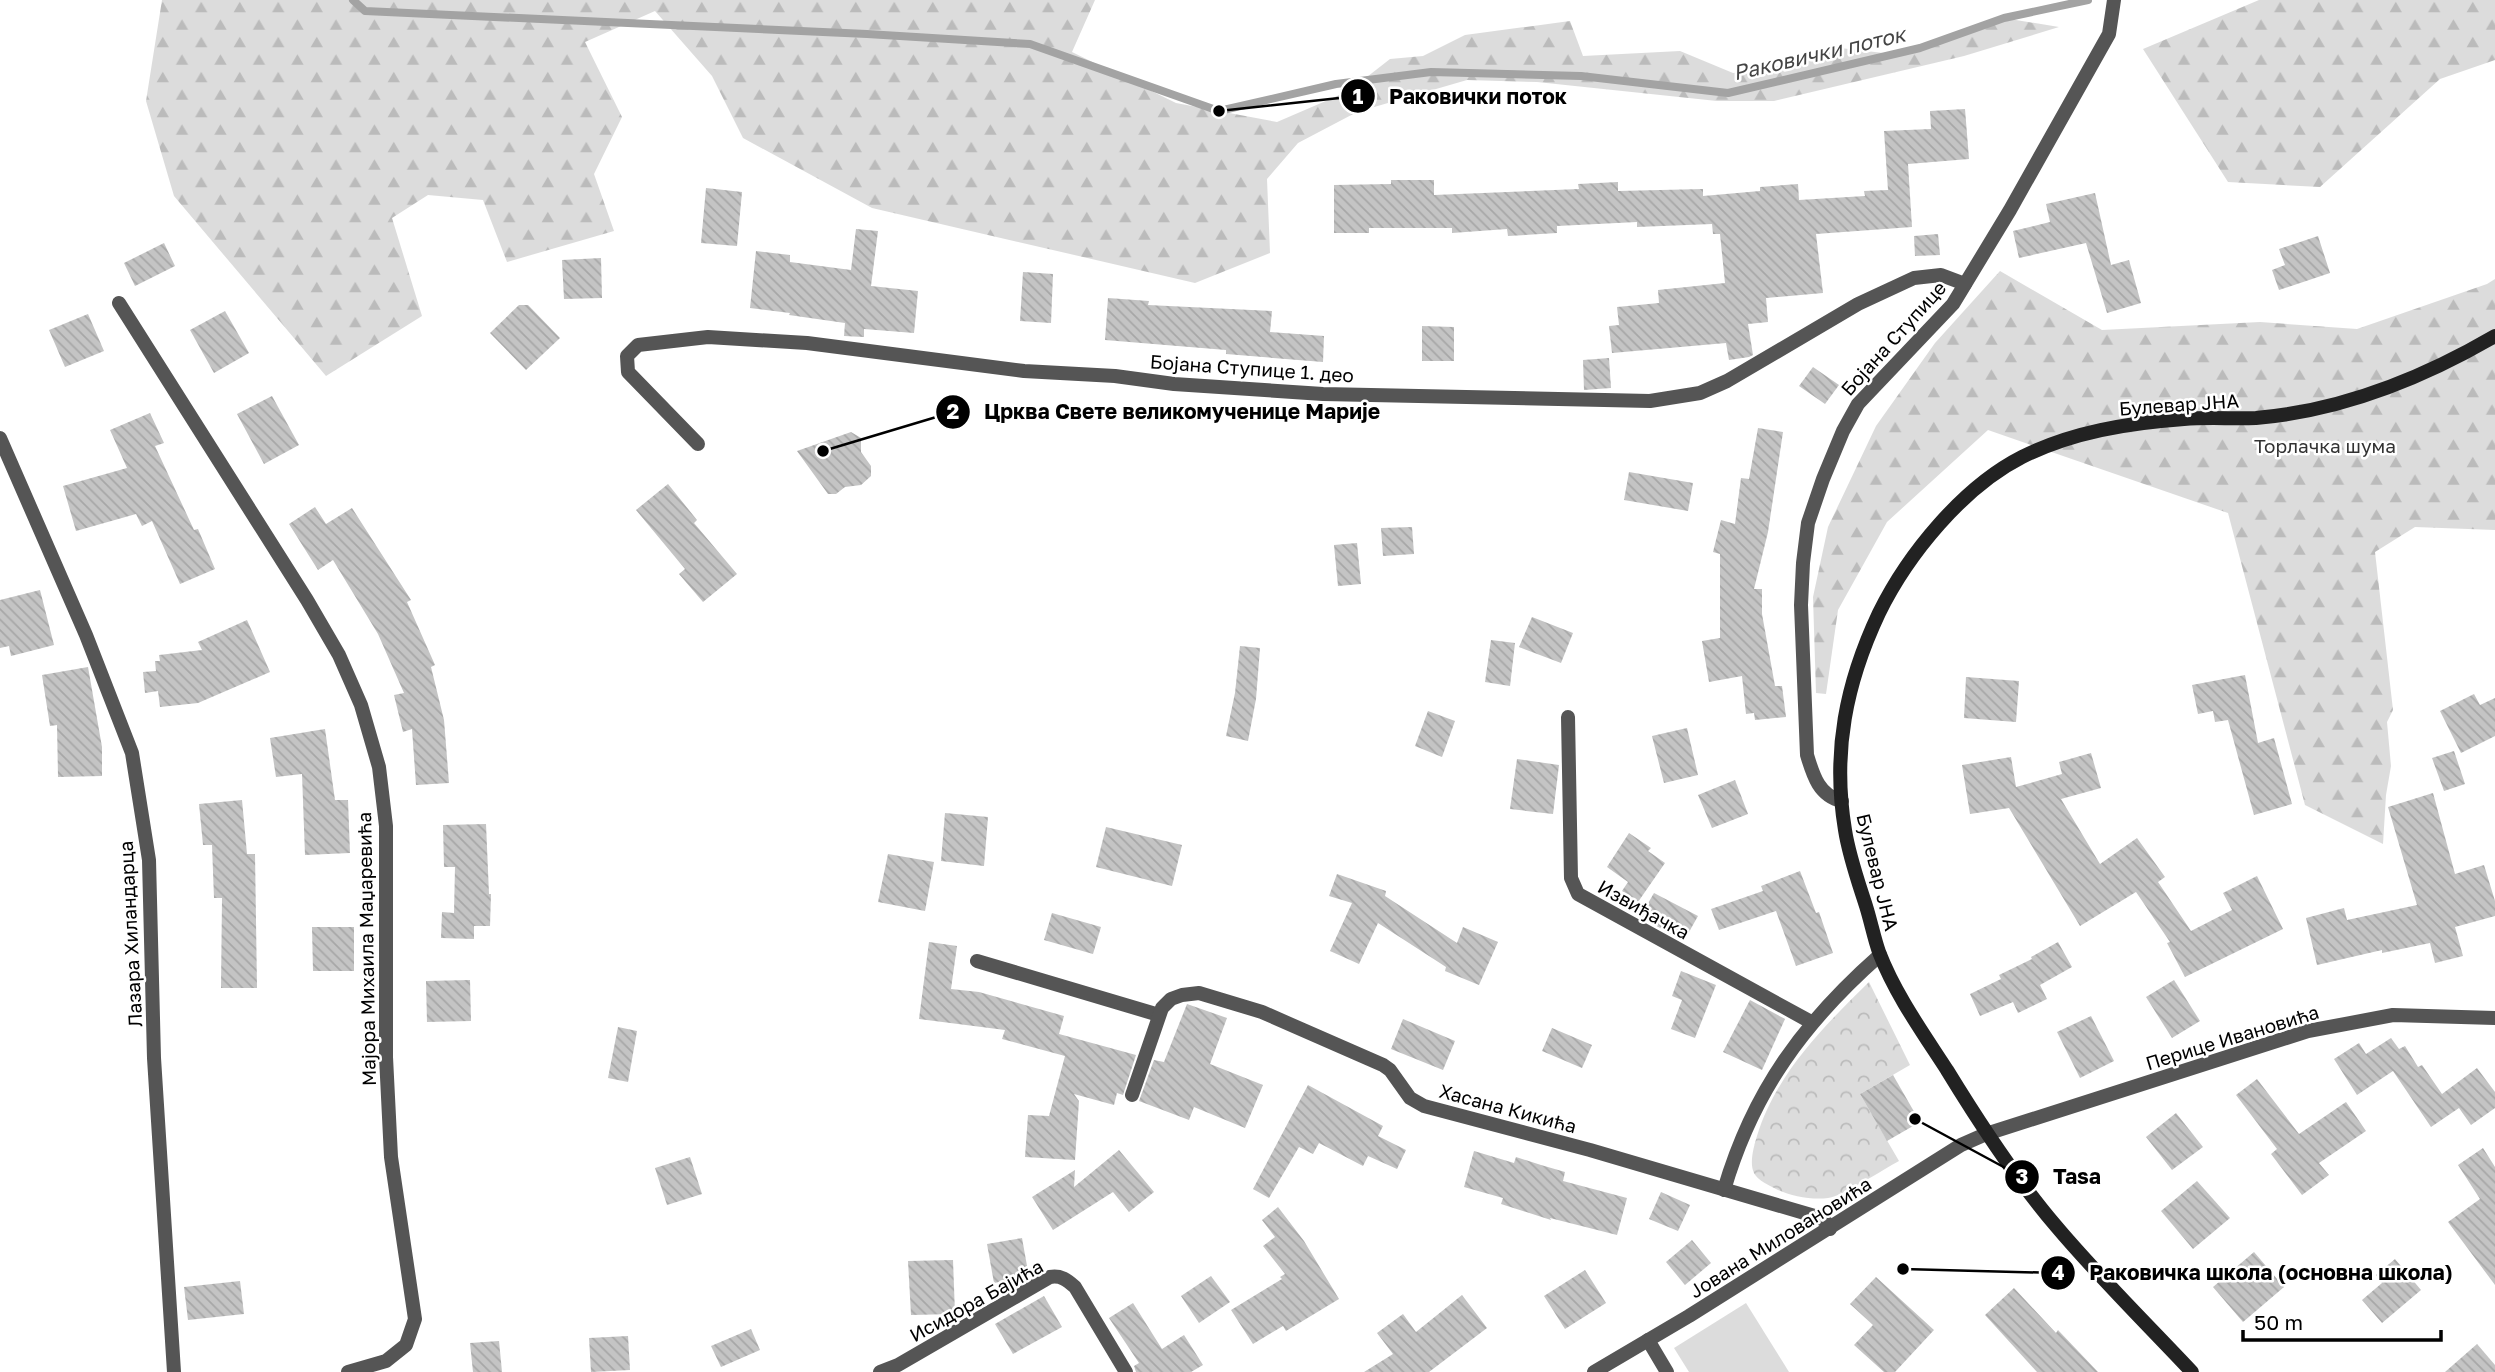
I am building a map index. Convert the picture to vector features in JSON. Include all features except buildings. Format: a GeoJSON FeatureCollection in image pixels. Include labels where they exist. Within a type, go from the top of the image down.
{"type":"FeatureCollection","features":[{"type":"Feature","properties":{"kind":"main road","name":"Булевар ЈНА"},"geometry":{"type":"LineString","coordinates":[[2192,1372],[2055,1225],[1986,1134],[1906,1004],[1880,955],[1852,860],[1842,801],[1841,747],[1850,688],[1861,651],[1888,595],[1916,555],[1951,511],[1987,478],[2023,457],[2075,436],[2124,425],[2185,419],[2257,418],[2347,400],[2394,386],[2452,361],[2495,336]]}},
{"type":"Feature","properties":{"kind":"street","name":"Бојана Ступице"},"geometry":{"type":"LineString","coordinates":[[1842,801],[1834,799],[1818,786],[1807,755],[1801,605],[1808,523],[1843,431],[1858,404],[1953,304],[2101,50],[2109,34],[2114,0]]}},
{"type":"Feature","properties":{"kind":"street","name":"Бојана Ступице 1. део"},"geometry":{"type":"LineString","coordinates":[[698,444],[628,372],[627,356],[638,345],[708,337],[807,343],[1024,371],[1115,376],[1174,384],[1310,393],[1650,401],[1700,393],[1727,381],[1858,304],[1914,278],[1941,275],[1965,284]]}},
{"type":"Feature","properties":{"kind":"street","name":"Мајора Михаила Маџаревића"},"geometry":{"type":"LineString","coordinates":[[119,303],[339,655],[361,705],[379,767],[386,826],[386,1057],[391,1157],[415,1319],[406,1345],[386,1361],[348,1372]]}},
{"type":"Feature","properties":{"kind":"street","name":"Лазара Хиландарца"},"geometry":{"type":"LineString","coordinates":[[0,438],[86,635],[132,753],[149,860],[154,1058],[174,1372]]}},
{"type":"Feature","properties":{"kind":"street","name":"Извиђачка"},"geometry":{"type":"LineString","coordinates":[[1568,717],[1571,878],[1578,894],[1811,1022]]}},
{"type":"Feature","properties":{"kind":"street"},"geometry":{"type":"LineString","coordinates":[[1724,1190],[1735,1151],[1766,1087],[1811,1022],[1841,989],[1880,955]]}},
{"type":"Feature","properties":{"kind":"street"},"geometry":{"type":"LineString","coordinates":[[977,961],[1159,1015],[1132,1095]]}},
{"type":"Feature","properties":{"kind":"street","name":"Хасана Кикића"},"geometry":{"type":"LineString","coordinates":[[1159,1015],[1171,999],[1199,993],[1249,1008],[1383,1065],[1390,1070],[1410,1098],[1424,1106],[1590,1150],[1818,1217],[1825,1221],[1830,1229]]}},
{"type":"Feature","properties":{"kind":"street","name":"Перице Ивановића"},"geometry":{"type":"LineString","coordinates":[[1986,1134],[2308,1031],[2393,1015],[2495,1018]]}},
{"type":"Feature","properties":{"kind":"street","name":"Јована Миловановића"},"geometry":{"type":"LineString","coordinates":[[1594,1372],[1830,1229],[1961,1145],[1986,1134]]}},
{"type":"Feature","properties":{"kind":"street","name":"Исидора Бајића"},"geometry":{"type":"LineString","coordinates":[[880,1372],[898,1365],[1056,1276],[1075,1287],[1126,1372]]}},
{"type":"Feature","properties":{"kind":"street"},"geometry":{"type":"LineString","coordinates":[[1648,1340],[1667,1372]]}},
{"type":"Feature","properties":{"kind":"green space"},"geometry":{"type":"Polygon","coordinates":[[[162,0],[1095,0],[1072,52],[1176,103],[1277,122],[1349,91],[1390,59],[1423,56],[1465,35],[1570,21],[1583,56],[1680,51],[1733,73],[1770,68],[1840,48],[1892,54],[1920,48],[2004,18],[2059,27],[1964,56],[1774,101],[1717,101],[1537,82],[1467,80],[1357,112],[1298,143],[1267,179],[1270,253],[1195,283],[872,208],[743,138],[712,76],[655,11],[585,42],[622,117],[594,174],[614,231],[507,262],[483,200],[428,195],[392,218],[422,316],[326,376],[174,196],[146,101],[162,0]]]}},
{"type":"Feature","properties":{"kind":"green space"},"geometry":{"type":"Polygon","coordinates":[[[2259,0],[2495,0],[2495,60],[2440,79],[2320,187],[2228,182],[2143,49],[2259,0]]]}},
{"type":"Feature","properties":{"kind":"green space","name":"Торлачка шума"},"geometry":{"type":"Polygon","coordinates":[[[2000,271],[2102,330],[2260,322],[2357,329],[2495,279],[2495,530],[2415,527],[2375,552],[2393,710],[2387,722],[2391,766],[2383,844],[2305,805],[2228,513],[1988,430],[1887,522],[1838,610],[1826,694],[1816,693],[1813,597],[1828,527],[1876,426],[1935,343],[2000,271]]]}},
{"type":"Feature","properties":{"kind":"green space"},"geometry":{"type":"Polygon","coordinates":[[[1869,982],[1910,1065],[1860,1094],[1899,1161],[1852,1188],[1828,1198],[1794,1195],[1761,1181],[1753,1169],[1753,1149],[1765,1113],[1776,1092],[1818,1034],[1869,982]]]}},
{"type":"Feature","properties":{"kind":"green space"},"geometry":{"type":"Polygon","coordinates":[[[1746,1303],[1789,1372],[1689,1372],[1674,1348],[1746,1303]]]}},
{"type":"Feature","properties":{"kind":"waterway","name":"Раковички поток"},"geometry":{"type":"LineString","coordinates":[[353,0],[365,11],[1030,44],[1219,111],[1336,84],[1431,72],[1581,76],[1728,93],[1920,48],[2004,18],[2088,0]]}},
{"type":"Feature","properties":{"kind":"place","name":"Раковички поток"},"geometry":{"type":"Point","coordinates":[1219,111]}},
{"type":"Feature","properties":{"kind":"place","name":"Црква Свете великомученице Марије"},"geometry":{"type":"Point","coordinates":[823,451]}},
{"type":"Feature","properties":{"kind":"place","name":"Tasa"},"geometry":{"type":"Point","coordinates":[1915,1119]}},
{"type":"Feature","properties":{"kind":"place","name":"Раковичка школа (основна школа)"},"geometry":{"type":"Point","coordinates":[1903,1269]}}]}
